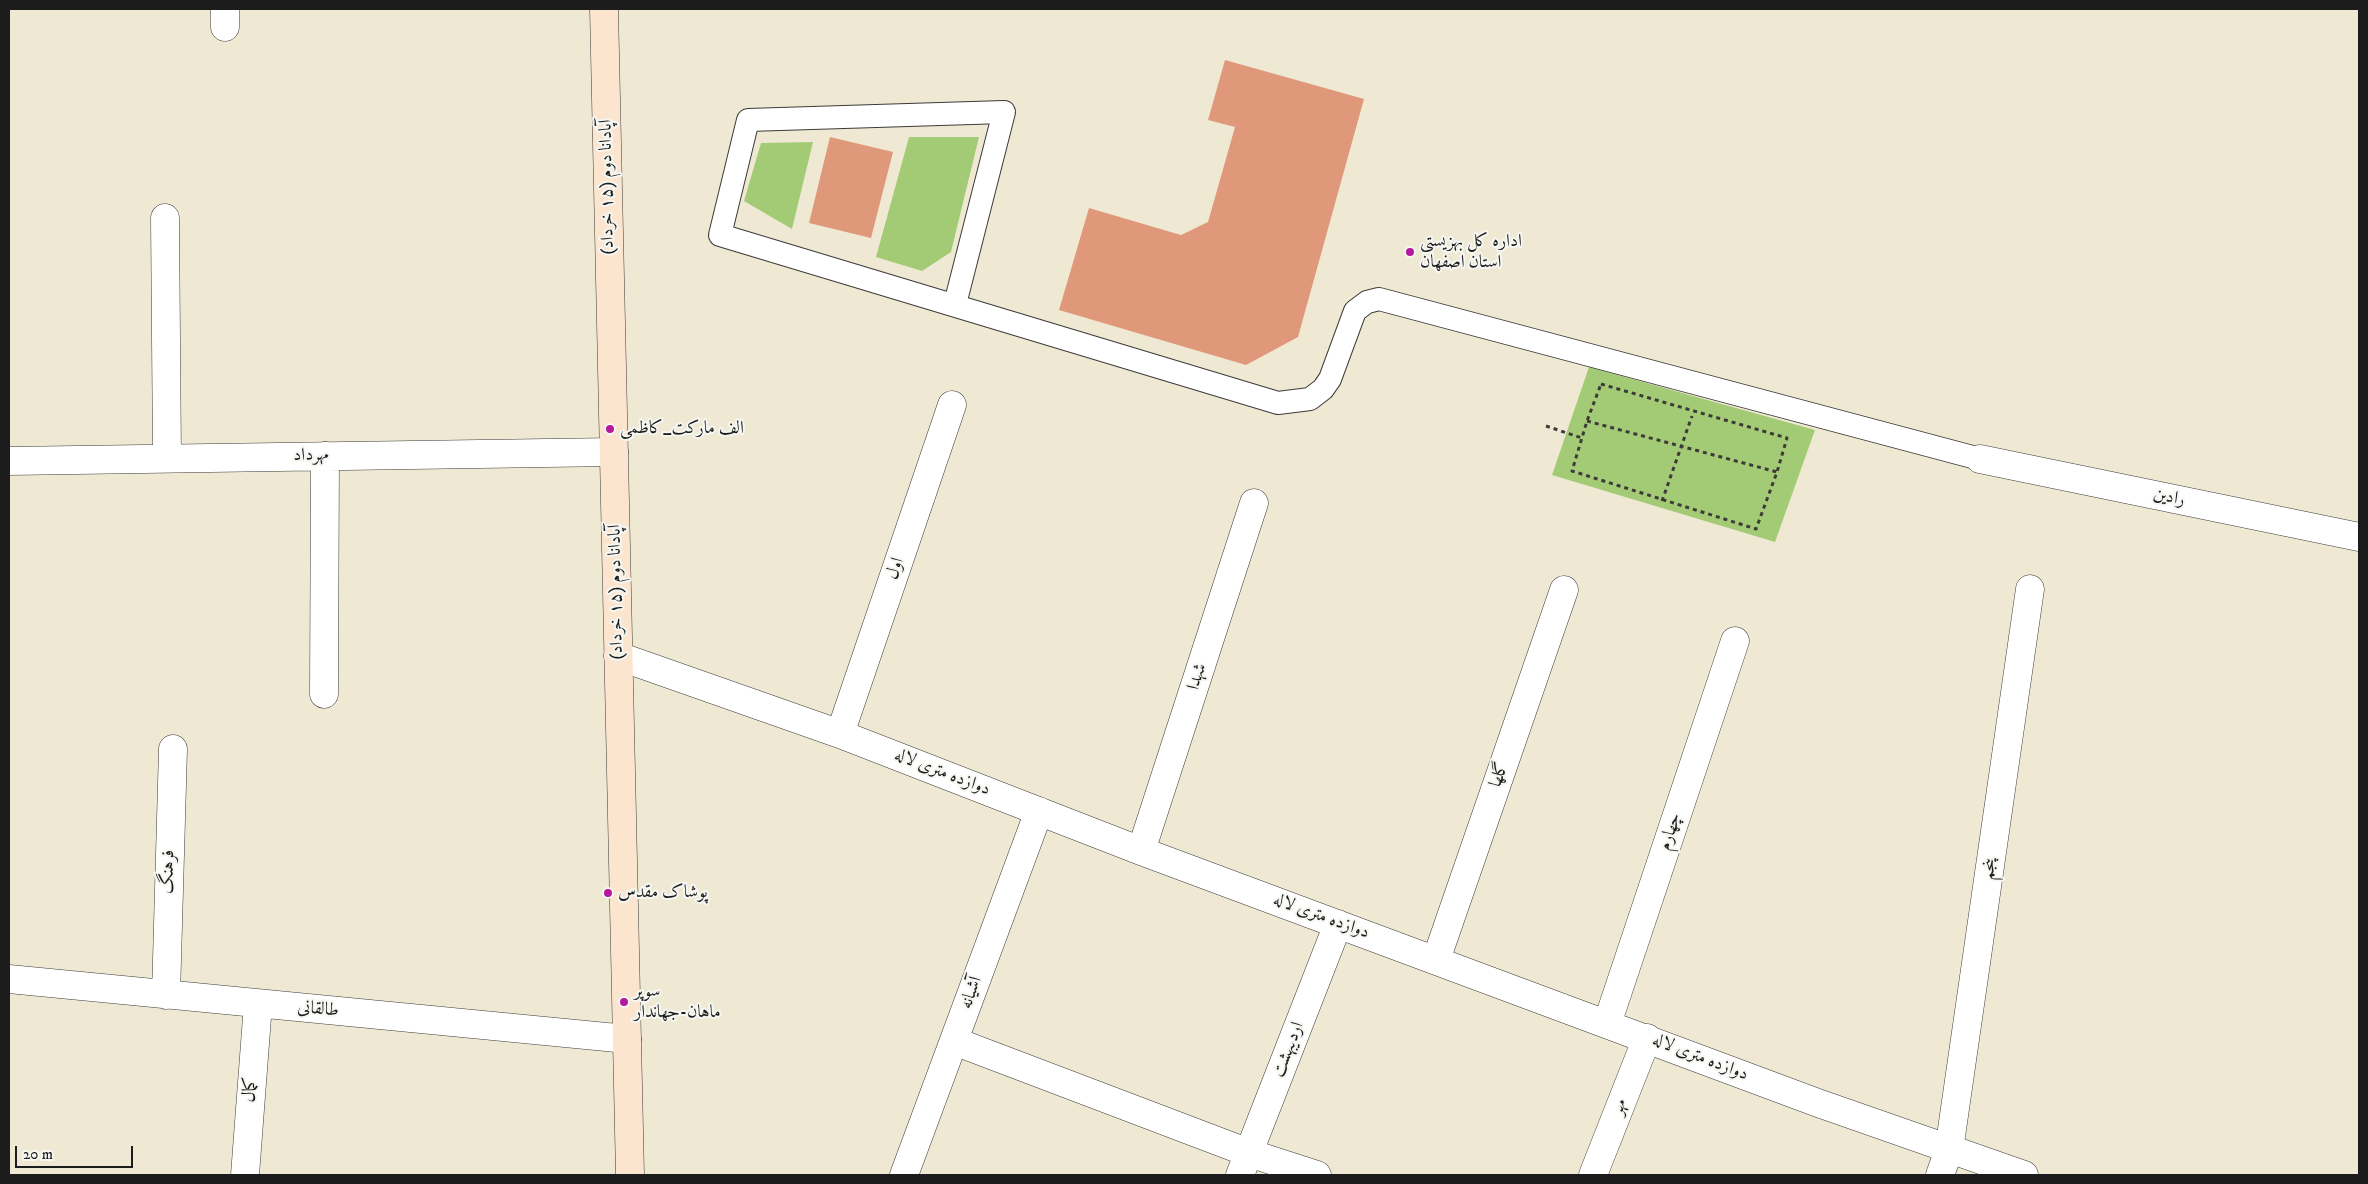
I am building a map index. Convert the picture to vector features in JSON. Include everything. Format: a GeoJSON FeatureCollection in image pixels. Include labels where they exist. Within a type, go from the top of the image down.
{"type":"FeatureCollection","features":[{"type":"Feature","properties":{"kind":"main road","name":"آپادانا دوم (۱۵ خرداد)"},"geometry":{"type":"LineString","coordinates":[[604,9],[630,1175]]}},
{"type":"Feature","properties":{"kind":"street"},"geometry":{"type":"LineString","coordinates":[[165,218],[167,458]]}},
{"type":"Feature","properties":{"kind":"street","name":"اول"},"geometry":{"type":"LineString","coordinates":[[840,734],[952,405]]}},
{"type":"Feature","properties":{"kind":"street","name":"مهرداد"},"geometry":{"type":"LineString","coordinates":[[9,461],[614,452]]}},
{"type":"Feature","properties":{"kind":"street"},"geometry":{"type":"LineString","coordinates":[[324,694],[325,456]]}},
{"type":"Feature","properties":{"kind":"street","name":"رادین"},"geometry":{"type":"LineString","coordinates":[[1980,459],[2359,537]]}},
{"type":"Feature","properties":{"kind":"street","name":"شهدا"},"geometry":{"type":"LineString","coordinates":[[1141,851],[1254,503]]}},
{"type":"Feature","properties":{"kind":"street","name":"پنجم"},"geometry":{"type":"LineString","coordinates":[[1940,1175],[1949,1150],[2030,589]]}},
{"type":"Feature","properties":{"kind":"street","name":"گلها"},"geometry":{"type":"LineString","coordinates":[[1436,960],[1564,590]]}},
{"type":"Feature","properties":{"kind":"street","name":"چهارم"},"geometry":{"type":"LineString","coordinates":[[1607,1024],[1735,641]]}},
{"type":"Feature","properties":{"kind":"street","name":"دوازده متری لاله"},"geometry":{"type":"LineString","coordinates":[[618,656],[840,734],[1141,851],[1949,1150],[2024,1175]]}},
{"type":"Feature","properties":{"kind":"street","name":"فرهنگ"},"geometry":{"type":"LineString","coordinates":[[166,996],[173,750]]}},
{"type":"Feature","properties":{"kind":"street","name":"آشیانه"},"geometry":{"type":"LineString","coordinates":[[904,1175],[1039,811]]}},
{"type":"Feature","properties":{"kind":"street","name":"اردیبهشت"},"geometry":{"type":"LineString","coordinates":[[1245,1164],[1338,924]]}},
{"type":"Feature","properties":{"kind":"street","name":"طالقانی"},"geometry":{"type":"LineString","coordinates":[[9,979],[166,996],[627,1039]]}},
{"type":"Feature","properties":{"kind":"street","name":"کمال"},"geometry":{"type":"LineString","coordinates":[[245,1175],[258,1004]]}},
{"type":"Feature","properties":{"kind":"street","name":"مهر"},"geometry":{"type":"LineString","coordinates":[[1593,1175],[1647,1038]]}},
{"type":"Feature","properties":{"kind":"street"},"geometry":{"type":"LineString","coordinates":[[954,1042],[1245,1164],[1317,1175]]}},
{"type":"Feature","properties":{"kind":"lane"},"geometry":{"type":"LineString","coordinates":[[956,304],[1004,112],[748,120],[720,235],[956,304],[1278,403],[1294,403],[1310,399],[1323,389],[1330,379],[1355,311],[1367,302],[1379,299],[1980,459]]}},
{"type":"Feature","properties":{"kind":"path"},"geometry":{"type":"LineString","coordinates":[[1601,384],[1787,438],[1756,529],[1662,501],[1572,471],[1587,421],[1601,384]]}},
{"type":"Feature","properties":{"kind":"path"},"geometry":{"type":"LineString","coordinates":[[1662,501],[1694,410]]}},
{"type":"Feature","properties":{"kind":"path"},"geometry":{"type":"LineString","coordinates":[[1587,421],[1777,472]]}},
{"type":"Feature","properties":{"kind":"path"},"geometry":{"type":"LineString","coordinates":[[1546,426],[1582,438]]}},
{"type":"Feature","properties":{"kind":"green space"},"geometry":{"type":"Polygon","coordinates":[[[909,137],[979,137],[951,252],[922,271],[876,257],[909,137]]]}},
{"type":"Feature","properties":{"kind":"green space"},"geometry":{"type":"Polygon","coordinates":[[[813,142],[792,229],[744,201],[761,143],[813,142]]]}},
{"type":"Feature","properties":{"kind":"green space"},"geometry":{"type":"Polygon","coordinates":[[[1589,367],[1815,430],[1775,542],[1552,475],[1589,367]]]}},
{"type":"Feature","properties":{"kind":"building"},"geometry":{"type":"Polygon","coordinates":[[[1225,60],[1364,99],[1298,337],[1246,365],[1059,310],[1089,208],[1181,235],[1208,222],[1235,127],[1208,120],[1225,60]]]}},
{"type":"Feature","properties":{"kind":"building"},"geometry":{"type":"Polygon","coordinates":[[[830,137],[893,152],[871,238],[809,223],[830,137]]]}},
{"type":"Feature","properties":{"kind":"place","name":"اداره کل بهزیستی استان اصفهان"},"geometry":{"type":"Point","coordinates":[1410,252]}},
{"type":"Feature","properties":{"kind":"place","name":"الف مارکت_کاظمی"},"geometry":{"type":"Point","coordinates":[610,429]}},
{"type":"Feature","properties":{"kind":"place","name":"پوشاک مقدس"},"geometry":{"type":"Point","coordinates":[608,893]}},
{"type":"Feature","properties":{"kind":"place","name":"سوپر ماهان-جهاندار"},"geometry":{"type":"Point","coordinates":[624,1002]}}]}
